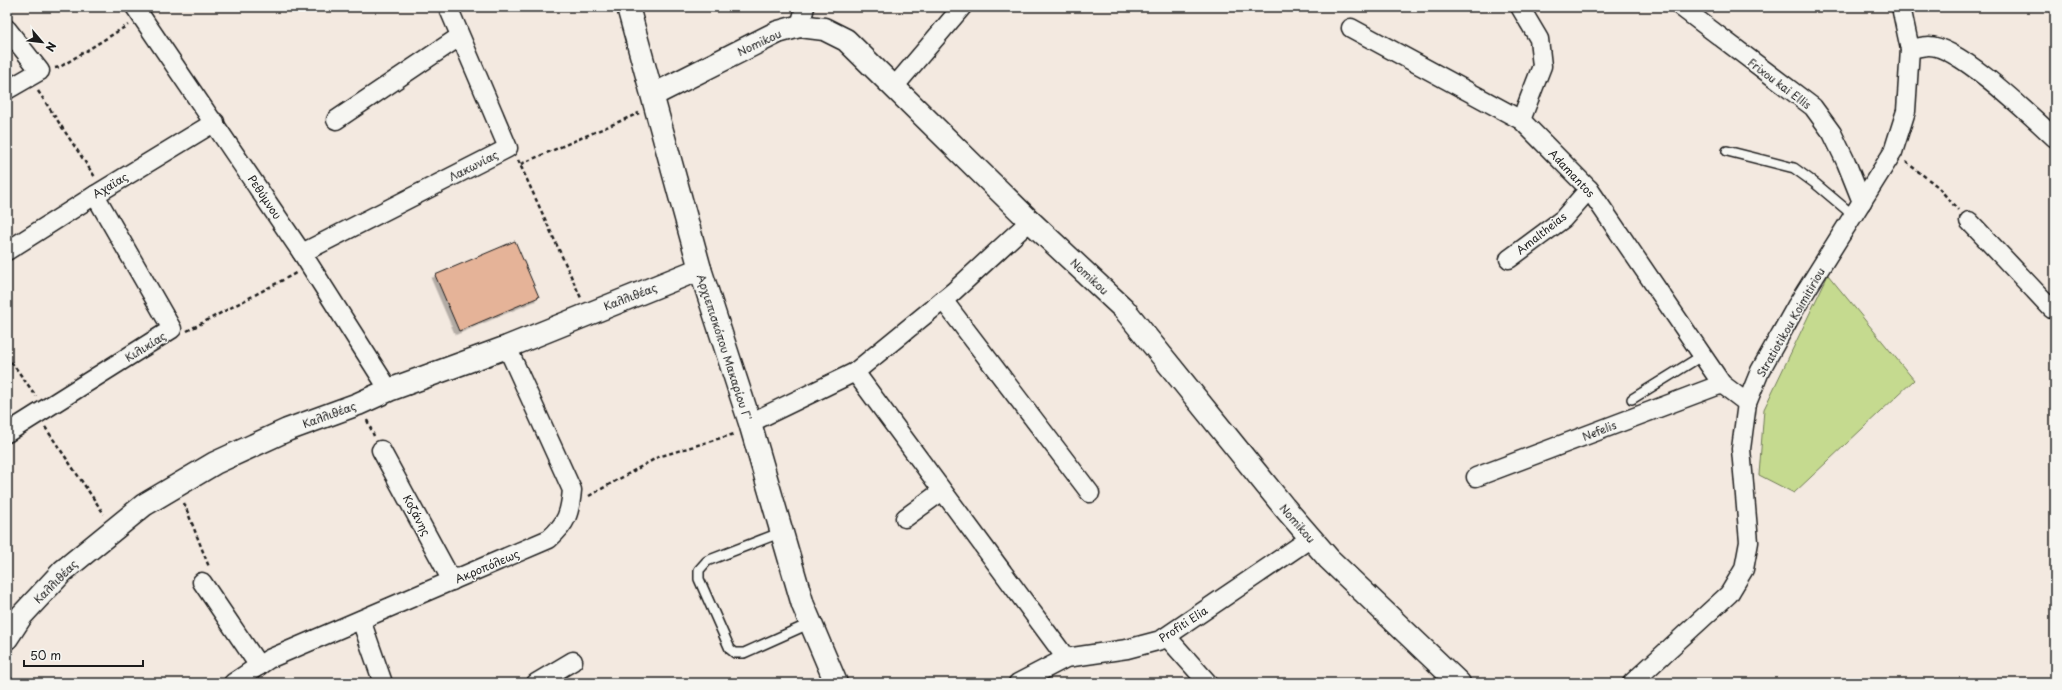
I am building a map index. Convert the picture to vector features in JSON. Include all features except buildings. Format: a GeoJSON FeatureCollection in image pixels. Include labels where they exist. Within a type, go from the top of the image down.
{"type":"FeatureCollection","features":[{"type":"Feature","properties":{"kind":"street","name":"Λακωνίας"},"geometry":{"type":"LineString","coordinates":[[306,259],[508,148],[459,37],[448,7]]}},
{"type":"Feature","properties":{"kind":"street","name":"Αρχιεπισκόπου Μακαρίου Γ'"},"geometry":{"type":"LineString","coordinates":[[628,7],[700,268],[751,426],[803,604],[836,683]]}},
{"type":"Feature","properties":{"kind":"street"},"geometry":{"type":"LineString","coordinates":[[894,86],[962,7]]}},
{"type":"Feature","properties":{"kind":"street"},"geometry":{"type":"LineString","coordinates":[[1520,7],[1539,39],[1542,66],[1521,120]]}},
{"type":"Feature","properties":{"kind":"street","name":"Frixou kai Ellis"},"geometry":{"type":"LineString","coordinates":[[1681,7],[1813,107],[1832,133],[1846,162],[1858,209]]}},
{"type":"Feature","properties":{"kind":"street","name":"Stratiotikou Koimitiriou"},"geometry":{"type":"LineString","coordinates":[[1632,683],[1729,594],[1744,569],[1749,542],[1741,449],[1747,403],[1760,371],[1797,305],[1893,152],[1906,111],[1910,49],[1901,7]]}},
{"type":"Feature","properties":{"kind":"street","name":"Ρεθύμνου"},"geometry":{"type":"LineString","coordinates":[[144,10],[215,122],[306,259],[389,390]]}},
{"type":"Feature","properties":{"kind":"street","name":"Nomikou"},"geometry":{"type":"LineString","coordinates":[[655,101],[778,32],[803,16],[846,40],[1030,221],[1124,309],[1329,559],[1459,683]]}},
{"type":"Feature","properties":{"kind":"street","name":"Adamantos"},"geometry":{"type":"LineString","coordinates":[[1351,28],[1521,120],[1589,189],[1722,384],[1747,403]]}},
{"type":"Feature","properties":{"kind":"street"},"geometry":{"type":"LineString","coordinates":[[7,29],[34,74],[7,90]]}},
{"type":"Feature","properties":{"kind":"street"},"geometry":{"type":"LineString","coordinates":[[336,120],[459,37]]}},
{"type":"Feature","properties":{"kind":"street"},"geometry":{"type":"LineString","coordinates":[[1910,49],[1929,46],[1955,55],[2001,89],[2055,138]]}},
{"type":"Feature","properties":{"kind":"street","name":"Αχαϊας"},"geometry":{"type":"LineString","coordinates":[[7,251],[99,192],[215,122]]}},
{"type":"Feature","properties":{"kind":"street","name":"Amaltheias"},"geometry":{"type":"LineString","coordinates":[[1508,259],[1562,219],[1589,189]]}},
{"type":"Feature","properties":{"kind":"street","name":"Κιλικίας"},"geometry":{"type":"LineString","coordinates":[[7,433],[172,329],[99,192]]}},
{"type":"Feature","properties":{"kind":"street"},"geometry":{"type":"LineString","coordinates":[[751,426],[855,372],[943,300],[1030,221]]}},
{"type":"Feature","properties":{"kind":"street"},"geometry":{"type":"LineString","coordinates":[[1969,221],[2052,309]]}},
{"type":"Feature","properties":{"kind":"street","name":"Καλλιθέας"},"geometry":{"type":"LineString","coordinates":[[7,638],[22,615],[63,570],[144,505],[215,463],[287,430],[358,404],[389,390],[507,347],[700,268]]}},
{"type":"Feature","properties":{"kind":"street"},"geometry":{"type":"LineString","coordinates":[[943,300],[1090,492]]}},
{"type":"Feature","properties":{"kind":"street","name":"Ακροπόλεως"},"geometry":{"type":"LineString","coordinates":[[233,683],[269,659],[549,539],[562,528],[570,510],[572,490],[507,347]]}},
{"type":"Feature","properties":{"kind":"street"},"geometry":{"type":"LineString","coordinates":[[855,372],[1066,658]]}},
{"type":"Feature","properties":{"kind":"street","name":"Nefelis"},"geometry":{"type":"LineString","coordinates":[[1476,477],[1722,384]]}},
{"type":"Feature","properties":{"kind":"street","name":"Κοζάνης"},"geometry":{"type":"LineString","coordinates":[[382,450],[452,581]]}},
{"type":"Feature","properties":{"kind":"street"},"geometry":{"type":"LineString","coordinates":[[905,518],[942,491]]}},
{"type":"Feature","properties":{"kind":"street","name":"Profiti Elia"},"geometry":{"type":"LineString","coordinates":[[1018,683],[1066,658],[1127,650],[1161,640],[1311,538]]}},
{"type":"Feature","properties":{"kind":"street"},"geometry":{"type":"LineString","coordinates":[[202,582],[259,666]]}},
{"type":"Feature","properties":{"kind":"street"},"geometry":{"type":"LineString","coordinates":[[361,620],[383,683]]}},
{"type":"Feature","properties":{"kind":"street"},"geometry":{"type":"LineString","coordinates":[[1167,636],[1208,683]]}},
{"type":"Feature","properties":{"kind":"street"},"geometry":{"type":"LineString","coordinates":[[536,683],[572,661]]}},
{"type":"Feature","properties":{"kind":"lane"},"geometry":{"type":"LineString","coordinates":[[1727,152],[1794,168],[1816,184],[1858,209]]}},
{"type":"Feature","properties":{"kind":"lane"},"geometry":{"type":"LineString","coordinates":[[1632,399],[1703,355]]}},
{"type":"Feature","properties":{"kind":"lane"},"geometry":{"type":"LineString","coordinates":[[782,532],[706,561],[698,570],[698,579],[730,649],[735,653],[744,653],[811,623]]}},
{"type":"Feature","properties":{"kind":"path"},"geometry":{"type":"LineString","coordinates":[[99,192],[34,74],[60,67],[144,10]]}},
{"type":"Feature","properties":{"kind":"path"},"geometry":{"type":"LineString","coordinates":[[521,164],[655,101]]}},
{"type":"Feature","properties":{"kind":"path"},"geometry":{"type":"LineString","coordinates":[[508,148],[521,164],[588,313]]}},
{"type":"Feature","properties":{"kind":"path"},"geometry":{"type":"LineString","coordinates":[[1893,152],[1937,186],[1969,221]]}},
{"type":"Feature","properties":{"kind":"path"},"geometry":{"type":"LineString","coordinates":[[172,329],[182,334],[306,259]]}},
{"type":"Feature","properties":{"kind":"path"},"geometry":{"type":"LineString","coordinates":[[7,356],[115,529]]}},
{"type":"Feature","properties":{"kind":"path"},"geometry":{"type":"LineString","coordinates":[[358,404],[382,450]]}},
{"type":"Feature","properties":{"kind":"path"},"geometry":{"type":"LineString","coordinates":[[570,510],[594,491],[658,457],[751,426]]}},
{"type":"Feature","properties":{"kind":"path"},"geometry":{"type":"LineString","coordinates":[[177,485],[210,572],[202,582]]}},
{"type":"Feature","properties":{"kind":"green space"},"geometry":{"type":"Polygon","coordinates":[[[1828,275],[1914,380],[1794,493],[1759,475],[1764,409],[1828,275]]]}}]}
